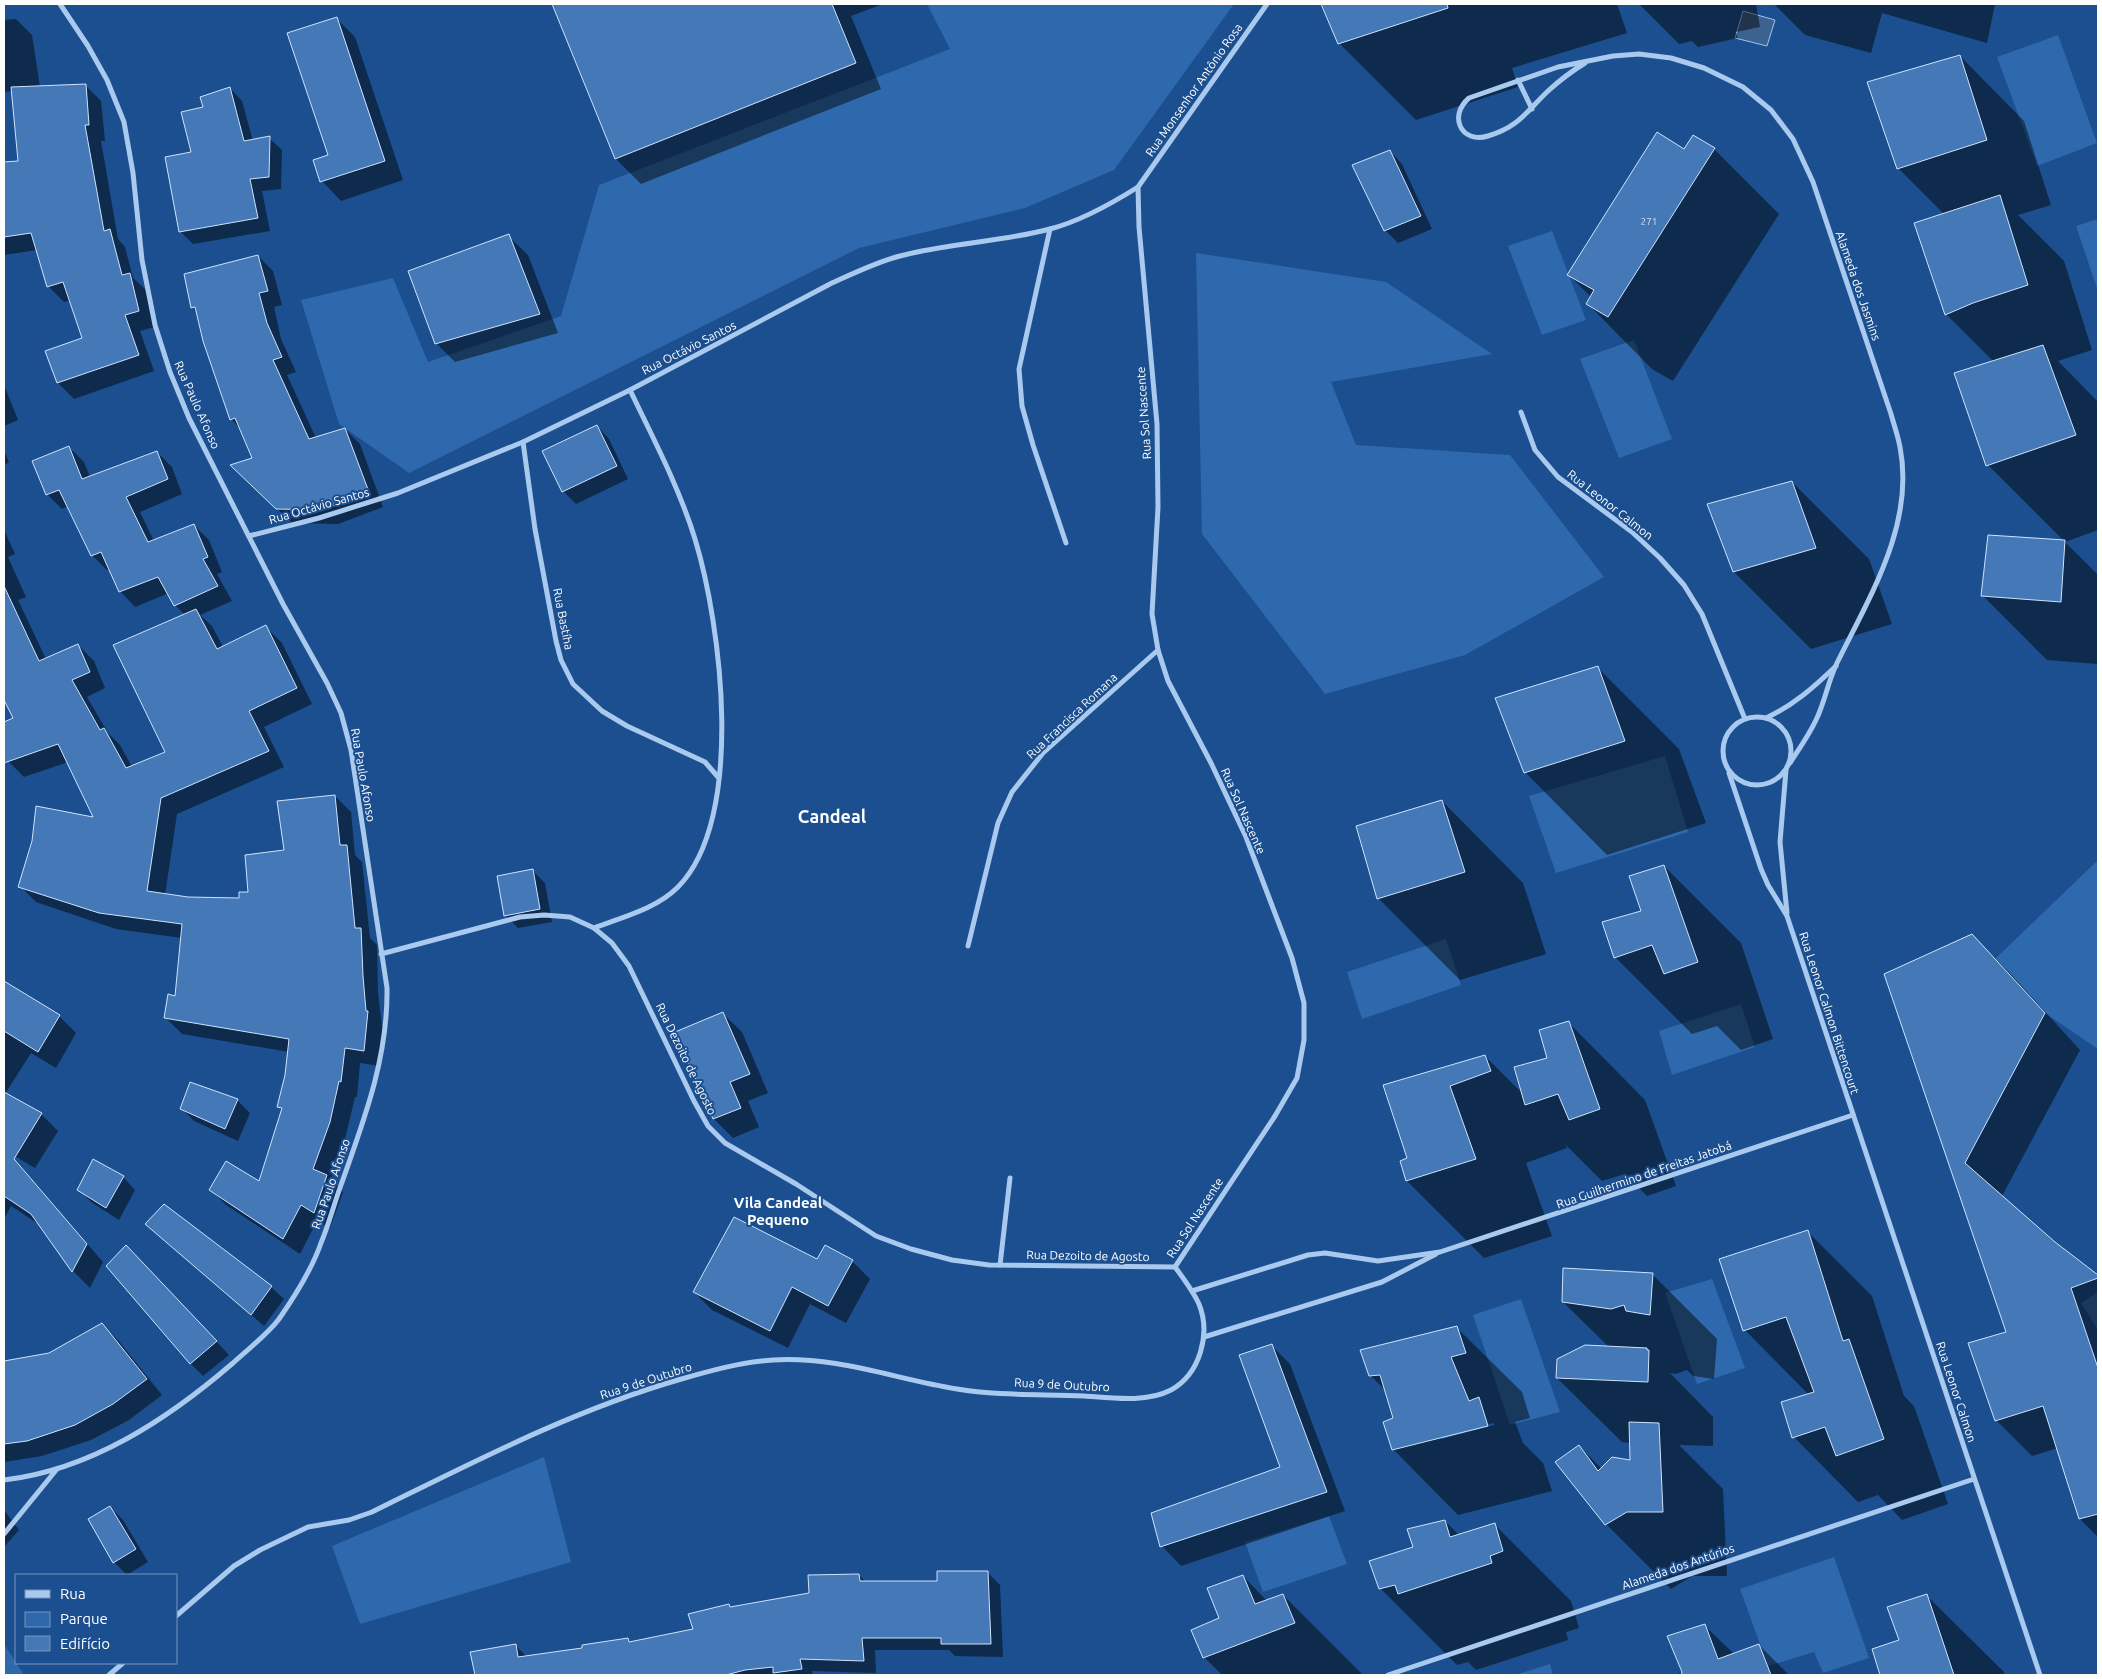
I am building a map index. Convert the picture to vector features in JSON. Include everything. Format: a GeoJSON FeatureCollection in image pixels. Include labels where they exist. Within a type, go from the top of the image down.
{"type":"FeatureCollection","features":[{"type":"Feature","properties":{"kind":"street","name":"Rua Paulo Afonso"},"geometry":{"type":"LineString","coordinates":[[4,1480],[57,1469],[138,1433],[176,1408],[253,1346],[278,1320],[299,1286],[321,1244],[371,1097],[382,1054],[387,1018],[387,988],[350,750],[341,713],[283,604],[189,418],[170,372],[161,344],[142,260],[133,173],[124,122],[107,80],[88,46],[60,4]]}},
{"type":"Feature","properties":{"kind":"street","name":"Rua Monsenhor Antônio Rosa"},"geometry":{"type":"LineString","coordinates":[[1138,187],[1267,4]]}},
{"type":"Feature","properties":{"kind":"street","name":"Alameda dos Jasmins"},"geometry":{"type":"LineString","coordinates":[[1585,63],[1562,78],[1512,128],[1487,137],[1476,138],[1465,133],[1459,125],[1458,114],[1461,105],[1469,98],[1558,67],[1613,56],[1639,54],[1671,58],[1704,68],[1742,87],[1771,110],[1793,139],[1813,182],[1893,422],[1900,448],[1903,489],[1897,526],[1885,563],[1863,614],[1836,665],[1816,720],[1790,762]]}},
{"type":"Feature","properties":{"kind":"street"},"geometry":{"type":"LineString","coordinates":[[1518,80],[1532,109]]}},
{"type":"Feature","properties":{"kind":"street","name":"Rua Octávio Santos"},"geometry":{"type":"LineString","coordinates":[[249,536],[319,518],[398,493],[523,442],[630,390],[830,284],[861,270],[899,256],[1050,229],[1082,218],[1138,187]]}},
{"type":"Feature","properties":{"kind":"street","name":"Rua Sol Nascente"},"geometry":{"type":"LineString","coordinates":[[1138,187],[1139,227],[1157,424],[1158,507],[1152,614],[1158,650],[1168,681],[1211,763],[1246,838],[1292,958],[1304,1003],[1304,1040],[1297,1078],[1275,1116],[1175,1268],[1192,1291],[1204,1319],[1204,1337],[1200,1355],[1192,1370],[1182,1382],[1170,1390]]}},
{"type":"Feature","properties":{"kind":"street"},"geometry":{"type":"LineString","coordinates":[[1050,229],[1019,369],[1022,406],[1066,543]]}},
{"type":"Feature","properties":{"kind":"street"},"geometry":{"type":"LineString","coordinates":[[594,928],[654,905],[680,886],[701,854],[712,819],[722,735],[721,677],[709,594],[695,538],[670,475],[630,390]]}},
{"type":"Feature","properties":{"kind":"street","name":"Rua Leonor Calmon"},"geometry":{"type":"LineString","coordinates":[[1521,412],[1535,450],[1558,477],[1632,532],[1660,558],[1684,585],[1702,614],[1745,719]]}},
{"type":"Feature","properties":{"kind":"street","name":"Rua Bastíha"},"geometry":{"type":"LineString","coordinates":[[523,442],[535,529],[556,641],[561,660],[573,684],[602,711],[627,726],[705,762],[718,776]]}},
{"type":"Feature","properties":{"kind":"street","name":"Rua Francisca Romana"},"geometry":{"type":"LineString","coordinates":[[968,946],[998,823],[1012,792],[1043,753],[1158,650]]}},
{"type":"Feature","properties":{"kind":"street","name":"Alameda dos Jasmins"},"geometry":{"type":"LineString","coordinates":[[1766,718],[1785,709],[1801,698],[1836,665]]}},
{"type":"Feature","properties":{"kind":"street"},"geometry":{"type":"LineString","coordinates":[[1755,717],[1766,718],[1778,724],[1787,735],[1792,749],[1790,762],[1777,780],[1765,785],[1752,786],[1739,782],[1729,773],[1723,761],[1722,748],[1725,736],[1733,725],[1745,719],[1755,717]]}},
{"type":"Feature","properties":{"kind":"street","name":"Rua Leonor Calmon Bittencourt"},"geometry":{"type":"LineString","coordinates":[[1786,770],[1780,842],[1787,916],[1853,1115]]}},
{"type":"Feature","properties":{"kind":"street","name":"Rua Leonor Calmon Bittencourt"},"geometry":{"type":"LineString","coordinates":[[1729,773],[1761,868],[1768,885],[1787,916]]}},
{"type":"Feature","properties":{"kind":"street","name":"Rua Dezoito de Agosto"},"geometry":{"type":"LineString","coordinates":[[381,954],[520,917],[544,915],[570,917],[594,928],[612,943],[629,966],[694,1101],[708,1126],[725,1144],[796,1184],[876,1236],[911,1249],[952,1260],[1000,1265],[1175,1268]]}},
{"type":"Feature","properties":{"kind":"street","name":"Rua Leonor Calmon"},"geometry":{"type":"LineString","coordinates":[[1853,1115],[2040,1675]]}},
{"type":"Feature","properties":{"kind":"street","name":"Rua Guilhermino de Freitas Jatobá"},"geometry":{"type":"LineString","coordinates":[[1204,1337],[1382,1282],[1440,1252],[1853,1115]]}},
{"type":"Feature","properties":{"kind":"street"},"geometry":{"type":"LineString","coordinates":[[1000,1265],[1010,1178]]}},
{"type":"Feature","properties":{"kind":"street","name":"Rua Guilhermino de Freitas Jatobá"},"geometry":{"type":"LineString","coordinates":[[1192,1291],[1308,1255],[1325,1253],[1378,1262],[1440,1252]]}},
{"type":"Feature","properties":{"kind":"street","name":"Rua 9 de Outubro"},"geometry":{"type":"LineString","coordinates":[[178,1614],[234,1566],[288,1535],[308,1527],[349,1520],[372,1512],[545,1428],[624,1396],[736,1365],[772,1360],[808,1360],[848,1365],[960,1390],[1145,1398],[1170,1390]]}},
{"type":"Feature","properties":{"kind":"street","name":"Rua Paulo Afonso"},"geometry":{"type":"LineString","coordinates":[[4,1534],[57,1469]]}},
{"type":"Feature","properties":{"kind":"street","name":"Alameda dos Antúrios"},"geometry":{"type":"LineString","coordinates":[[1388,1675],[1974,1479]]}},
{"type":"Feature","properties":{"kind":"street"},"geometry":{"type":"LineString","coordinates":[[109,1675],[122,1664]]}},
{"type":"Feature","properties":{"kind":"green space"},"geometry":{"type":"Polygon","coordinates":[[[927,4],[1234,4],[1114,170],[1025,208],[859,248],[409,473],[339,424],[301,300],[393,278],[428,362],[561,316],[599,185],[950,49],[927,4]]]}},
{"type":"Feature","properties":{"kind":"green space"},"geometry":{"type":"Polygon","coordinates":[[[2058,35],[2097,143],[2037,166],[1997,57],[2058,35]]]}},
{"type":"Feature","properties":{"kind":"green space"},"geometry":{"type":"Polygon","coordinates":[[[2098,219],[2098,291],[2076,226],[2098,219]]]}},
{"type":"Feature","properties":{"kind":"green space"},"geometry":{"type":"Polygon","coordinates":[[[1552,231],[1586,320],[1542,335],[1508,246],[1552,231]]]}},
{"type":"Feature","properties":{"kind":"green space"},"geometry":{"type":"Polygon","coordinates":[[[1196,253],[1386,282],[1492,354],[1331,382],[1356,445],[1510,455],[1604,577],[1465,655],[1325,694],[1202,534],[1196,253]]]}},
{"type":"Feature","properties":{"kind":"green space"},"geometry":{"type":"Polygon","coordinates":[[[1634,340],[1672,439],[1619,458],[1580,359],[1634,340]]]}},
{"type":"Feature","properties":{"kind":"green space"},"geometry":{"type":"Polygon","coordinates":[[[1665,756],[1688,832],[1556,873],[1529,796],[1665,756]]]}},
{"type":"Feature","properties":{"kind":"green space"},"geometry":{"type":"Polygon","coordinates":[[[2098,860],[2098,1049],[2045,1013],[1995,959],[2098,860]]]}},
{"type":"Feature","properties":{"kind":"green space"},"geometry":{"type":"Polygon","coordinates":[[[1446,939],[1461,985],[1362,1019],[1347,972],[1446,939]]]}},
{"type":"Feature","properties":{"kind":"green space"},"geometry":{"type":"Polygon","coordinates":[[[1741,1004],[1755,1047],[1672,1075],[1659,1031],[1741,1004]]]}},
{"type":"Feature","properties":{"kind":"green space"},"geometry":{"type":"Polygon","coordinates":[[[1712,1279],[1745,1368],[1697,1384],[1665,1293],[1712,1279]]]}},
{"type":"Feature","properties":{"kind":"green space"},"geometry":{"type":"Polygon","coordinates":[[[2098,1292],[2098,1330],[2081,1303],[2098,1292]]]}},
{"type":"Feature","properties":{"kind":"green space"},"geometry":{"type":"Polygon","coordinates":[[[1521,1299],[1560,1412],[1510,1425],[1473,1315],[1521,1299]]]}},
{"type":"Feature","properties":{"kind":"green space"},"geometry":{"type":"Polygon","coordinates":[[[544,1457],[571,1562],[360,1624],[332,1546],[544,1457]]]}},
{"type":"Feature","properties":{"kind":"green space"},"geometry":{"type":"Polygon","coordinates":[[[1329,1516],[1347,1564],[1263,1592],[1245,1542],[1329,1516]]]}},
{"type":"Feature","properties":{"kind":"green space"},"geometry":{"type":"Polygon","coordinates":[[[1834,1557],[1869,1658],[1823,1673],[1814,1652],[1768,1666],[1740,1589],[1834,1557]]]}},
{"type":"Feature","properties":{"kind":"green space"},"geometry":{"type":"Polygon","coordinates":[[[4,1644],[15,1664],[24,1675],[4,1675],[4,1644]]]}},
{"type":"Feature","properties":{"kind":"green space"},"geometry":{"type":"Polygon","coordinates":[[[1550,1664],[1553,1675],[1515,1675],[1550,1664]]]}},
{"type":"Feature","properties":{"kind":"shaded area"},"geometry":{"type":"Polygon","coordinates":[[[1743,11],[1775,20],[1767,46],[1735,38],[1743,11]]]}},
{"type":"Feature","properties":{"kind":"building"},"geometry":{"type":"Polygon","coordinates":[[[552,4],[832,4],[856,63],[615,159],[552,4]]]}},
{"type":"Feature","properties":{"kind":"building"},"geometry":{"type":"Polygon","coordinates":[[[1321,4],[1447,4],[1448,8],[1338,44],[1321,4]]]}},
{"type":"Feature","properties":{"kind":"building"},"geometry":{"type":"Polygon","coordinates":[[[337,17],[385,161],[320,182],[313,160],[328,155],[287,33],[337,17]]]}},
{"type":"Feature","properties":{"kind":"building"},"geometry":{"type":"Polygon","coordinates":[[[1960,55],[1987,140],[1897,169],[1867,82],[1960,55]]]}},
{"type":"Feature","properties":{"kind":"building"},"geometry":{"type":"Polygon","coordinates":[[[86,84],[89,125],[85,125],[104,231],[110,229],[122,275],[130,273],[139,311],[125,315],[139,355],[57,383],[45,351],[82,338],[63,282],[47,287],[31,233],[4,237],[4,162],[18,161],[11,87],[86,84]]]}},
{"type":"Feature","properties":{"kind":"building"},"geometry":{"type":"Polygon","coordinates":[[[230,87],[244,141],[270,136],[269,177],[250,179],[258,218],[179,232],[165,157],[191,152],[181,112],[203,107],[200,97],[230,87]]]}},
{"type":"Feature","properties":{"kind":"building"},"geometry":{"type":"Polygon","coordinates":[[[1657,132],[1684,149],[1693,135],[1715,148],[1608,317],[1586,304],[1594,290],[1567,275],[1657,132]]]}},
{"type":"Feature","properties":{"kind":"building"},"geometry":{"type":"Polygon","coordinates":[[[1390,150],[1421,216],[1384,231],[1352,165],[1390,150]]]}},
{"type":"Feature","properties":{"kind":"building"},"geometry":{"type":"Polygon","coordinates":[[[2000,195],[2028,285],[1973,303],[1945,315],[1914,223],[2000,195]]]}},
{"type":"Feature","properties":{"kind":"building"},"geometry":{"type":"Polygon","coordinates":[[[509,234],[540,314],[435,344],[408,271],[509,234]]]}},
{"type":"Feature","properties":{"kind":"building"},"geometry":{"type":"Polygon","coordinates":[[[258,255],[268,291],[259,293],[267,323],[282,357],[273,360],[309,439],[345,428],[369,492],[322,510],[276,509],[230,465],[252,458],[235,418],[230,420],[203,341],[195,307],[191,308],[184,274],[258,255]]]}},
{"type":"Feature","properties":{"kind":"building"},"geometry":{"type":"Polygon","coordinates":[[[2043,345],[2076,435],[1986,466],[1954,373],[2043,345]]]}},
{"type":"Feature","properties":{"kind":"building"},"geometry":{"type":"Polygon","coordinates":[[[597,425],[617,466],[562,492],[542,451],[597,425]]]}},
{"type":"Feature","properties":{"kind":"building"},"geometry":{"type":"Polygon","coordinates":[[[69,446],[82,479],[157,451],[168,479],[126,497],[148,542],[194,524],[208,557],[203,559],[218,586],[174,606],[158,577],[119,592],[101,552],[91,556],[59,490],[46,495],[32,461],[69,446]]]}},
{"type":"Feature","properties":{"kind":"building"},"geometry":{"type":"Polygon","coordinates":[[[1792,481],[1816,548],[1733,572],[1707,504],[1792,481]]]}},
{"type":"Feature","properties":{"kind":"building"},"geometry":{"type":"Polygon","coordinates":[[[1988,535],[2065,540],[2061,602],[1981,596],[1988,535]]]}},
{"type":"Feature","properties":{"kind":"building"},"geometry":{"type":"Polygon","coordinates":[[[4,586],[39,661],[78,644],[90,672],[72,680],[100,730],[104,728],[126,768],[165,752],[113,645],[196,609],[217,649],[266,625],[297,688],[249,711],[269,751],[161,798],[147,891],[188,897],[239,898],[239,892],[248,892],[245,855],[284,850],[277,801],[335,795],[340,845],[347,845],[355,928],[361,928],[363,976],[366,1011],[368,1011],[364,1051],[345,1048],[341,1082],[339,1081],[330,1122],[313,1169],[327,1175],[314,1213],[301,1205],[283,1239],[209,1190],[226,1161],[259,1181],[282,1108],[277,1107],[285,1075],[289,1039],[164,1018],[168,994],[175,996],[182,924],[99,913],[18,887],[32,841],[36,806],[93,817],[58,744],[4,763],[4,722],[13,718],[4,700],[4,586]]]}},
{"type":"Feature","properties":{"kind":"building"},"geometry":{"type":"Polygon","coordinates":[[[1598,666],[1625,741],[1524,773],[1495,698],[1598,666]]]}},
{"type":"Feature","properties":{"kind":"building"},"geometry":{"type":"Polygon","coordinates":[[[1442,800],[1465,872],[1377,899],[1356,826],[1442,800]]]}},
{"type":"Feature","properties":{"kind":"building"},"geometry":{"type":"Polygon","coordinates":[[[1664,865],[1698,962],[1664,974],[1652,945],[1614,958],[1602,922],[1641,911],[1629,876],[1664,865]]]}},
{"type":"Feature","properties":{"kind":"building"},"geometry":{"type":"Polygon","coordinates":[[[533,869],[540,909],[504,916],[497,876],[533,869]]]}},
{"type":"Feature","properties":{"kind":"building"},"geometry":{"type":"Polygon","coordinates":[[[1972,934],[2045,1013],[1965,1163],[2055,1242],[2098,1275],[2098,1278],[2071,1288],[2098,1368],[2098,1514],[2079,1519],[2043,1406],[1995,1421],[1968,1343],[2006,1332],[1884,974],[1972,934]]]}},
{"type":"Feature","properties":{"kind":"building"},"geometry":{"type":"Polygon","coordinates":[[[4,981],[60,1015],[38,1052],[4,1031],[4,981]]]}},
{"type":"Feature","properties":{"kind":"building"},"geometry":{"type":"Polygon","coordinates":[[[723,1012],[750,1074],[730,1082],[741,1108],[713,1119],[675,1032],[723,1012]]]}},
{"type":"Feature","properties":{"kind":"building"},"geometry":{"type":"Polygon","coordinates":[[[1569,1021],[1600,1109],[1569,1120],[1558,1094],[1525,1105],[1514,1067],[1547,1058],[1539,1030],[1569,1021]]]}},
{"type":"Feature","properties":{"kind":"building"},"geometry":{"type":"Polygon","coordinates":[[[1485,1055],[1491,1071],[1450,1086],[1476,1159],[1406,1181],[1400,1161],[1407,1158],[1383,1085],[1485,1055]]]}},
{"type":"Feature","properties":{"kind":"building"},"geometry":{"type":"Polygon","coordinates":[[[190,1082],[238,1099],[225,1129],[180,1109],[190,1082]]]}},
{"type":"Feature","properties":{"kind":"building"},"geometry":{"type":"Polygon","coordinates":[[[4,1092],[42,1113],[14,1159],[87,1244],[72,1272],[31,1214],[4,1196],[4,1092]]]}},
{"type":"Feature","properties":{"kind":"building"},"geometry":{"type":"Polygon","coordinates":[[[93,1159],[124,1176],[106,1208],[77,1190],[93,1159]]]}},
{"type":"Feature","properties":{"kind":"building"},"geometry":{"type":"Polygon","coordinates":[[[164,1204],[272,1286],[251,1315],[145,1224],[164,1204]]]}},
{"type":"Feature","properties":{"kind":"building"},"geometry":{"type":"Polygon","coordinates":[[[734,1217],[817,1259],[825,1245],[853,1260],[828,1306],[792,1287],[770,1331],[693,1292],[734,1217]]]}},
{"type":"Feature","properties":{"kind":"building"},"geometry":{"type":"Polygon","coordinates":[[[1808,1230],[1843,1341],[1849,1339],[1884,1439],[1836,1456],[1825,1427],[1792,1438],[1781,1402],[1814,1392],[1786,1317],[1743,1331],[1719,1259],[1808,1230]]]}},
{"type":"Feature","properties":{"kind":"building"},"geometry":{"type":"Polygon","coordinates":[[[126,1245],[217,1341],[190,1364],[106,1266],[126,1245]]]}},
{"type":"Feature","properties":{"kind":"building"},"geometry":{"type":"Polygon","coordinates":[[[1563,1268],[1653,1273],[1650,1315],[1626,1311],[1624,1305],[1611,1309],[1562,1302],[1563,1268]]]}},
{"type":"Feature","properties":{"kind":"building"},"geometry":{"type":"Polygon","coordinates":[[[102,1323],[147,1379],[113,1404],[75,1425],[27,1441],[4,1444],[4,1361],[49,1353],[102,1323]]]}},
{"type":"Feature","properties":{"kind":"building"},"geometry":{"type":"Polygon","coordinates":[[[1457,1326],[1466,1353],[1451,1357],[1469,1401],[1479,1397],[1488,1426],[1392,1450],[1383,1422],[1393,1418],[1380,1375],[1369,1376],[1360,1350],[1457,1326]]]}},
{"type":"Feature","properties":{"kind":"building"},"geometry":{"type":"Polygon","coordinates":[[[1272,1344],[1327,1492],[1160,1547],[1151,1513],[1280,1467],[1239,1355],[1272,1344]]]}},
{"type":"Feature","properties":{"kind":"building"},"geometry":{"type":"Polygon","coordinates":[[[1585,1345],[1647,1348],[1649,1350],[1648,1382],[1556,1378],[1557,1359],[1585,1345]]]}},
{"type":"Feature","properties":{"kind":"building"},"geometry":{"type":"Polygon","coordinates":[[[1629,1422],[1659,1423],[1663,1512],[1627,1512],[1605,1525],[1555,1462],[1579,1445],[1598,1471],[1612,1457],[1630,1460],[1629,1422]]]}},
{"type":"Feature","properties":{"kind":"building"},"geometry":{"type":"Polygon","coordinates":[[[110,1506],[136,1549],[113,1563],[88,1519],[110,1506]]]}},
{"type":"Feature","properties":{"kind":"building"},"geometry":{"type":"Polygon","coordinates":[[[1445,1520],[1450,1537],[1495,1523],[1503,1551],[1490,1556],[1492,1563],[1398,1594],[1395,1585],[1379,1589],[1369,1561],[1413,1547],[1407,1529],[1445,1520]]]}},
{"type":"Feature","properties":{"kind":"building"},"geometry":{"type":"Polygon","coordinates":[[[937,1571],[988,1571],[991,1644],[941,1644],[941,1638],[862,1638],[864,1661],[800,1659],[802,1669],[773,1673],[773,1667],[745,1670],[726,1675],[475,1675],[470,1652],[516,1644],[518,1657],[582,1648],[582,1645],[628,1638],[629,1642],[693,1629],[688,1614],[729,1604],[730,1607],[809,1593],[808,1575],[859,1574],[860,1581],[937,1581],[937,1571]]]}},
{"type":"Feature","properties":{"kind":"building"},"geometry":{"type":"Polygon","coordinates":[[[1243,1575],[1255,1604],[1283,1594],[1295,1623],[1203,1658],[1191,1630],[1219,1618],[1207,1588],[1243,1575]]]}},
{"type":"Feature","properties":{"kind":"building"},"geometry":{"type":"Polygon","coordinates":[[[1927,1594],[1954,1675],[1880,1675],[1872,1649],[1899,1640],[1887,1607],[1927,1594]]]}},
{"type":"Feature","properties":{"kind":"building"},"geometry":{"type":"Polygon","coordinates":[[[1705,1624],[1718,1659],[1759,1644],[1771,1675],[1681,1675],[1682,1672],[1667,1636],[1705,1624]]]}},
{"type":"Feature","properties":{"kind":"district","name":"Candeal"},"geometry":{"type":"Point","coordinates":[832,817]}},
{"type":"Feature","properties":{"kind":"district","name":"Vila Candeal Pequeno"},"geometry":{"type":"Point","coordinates":[778,1212]}}]}
